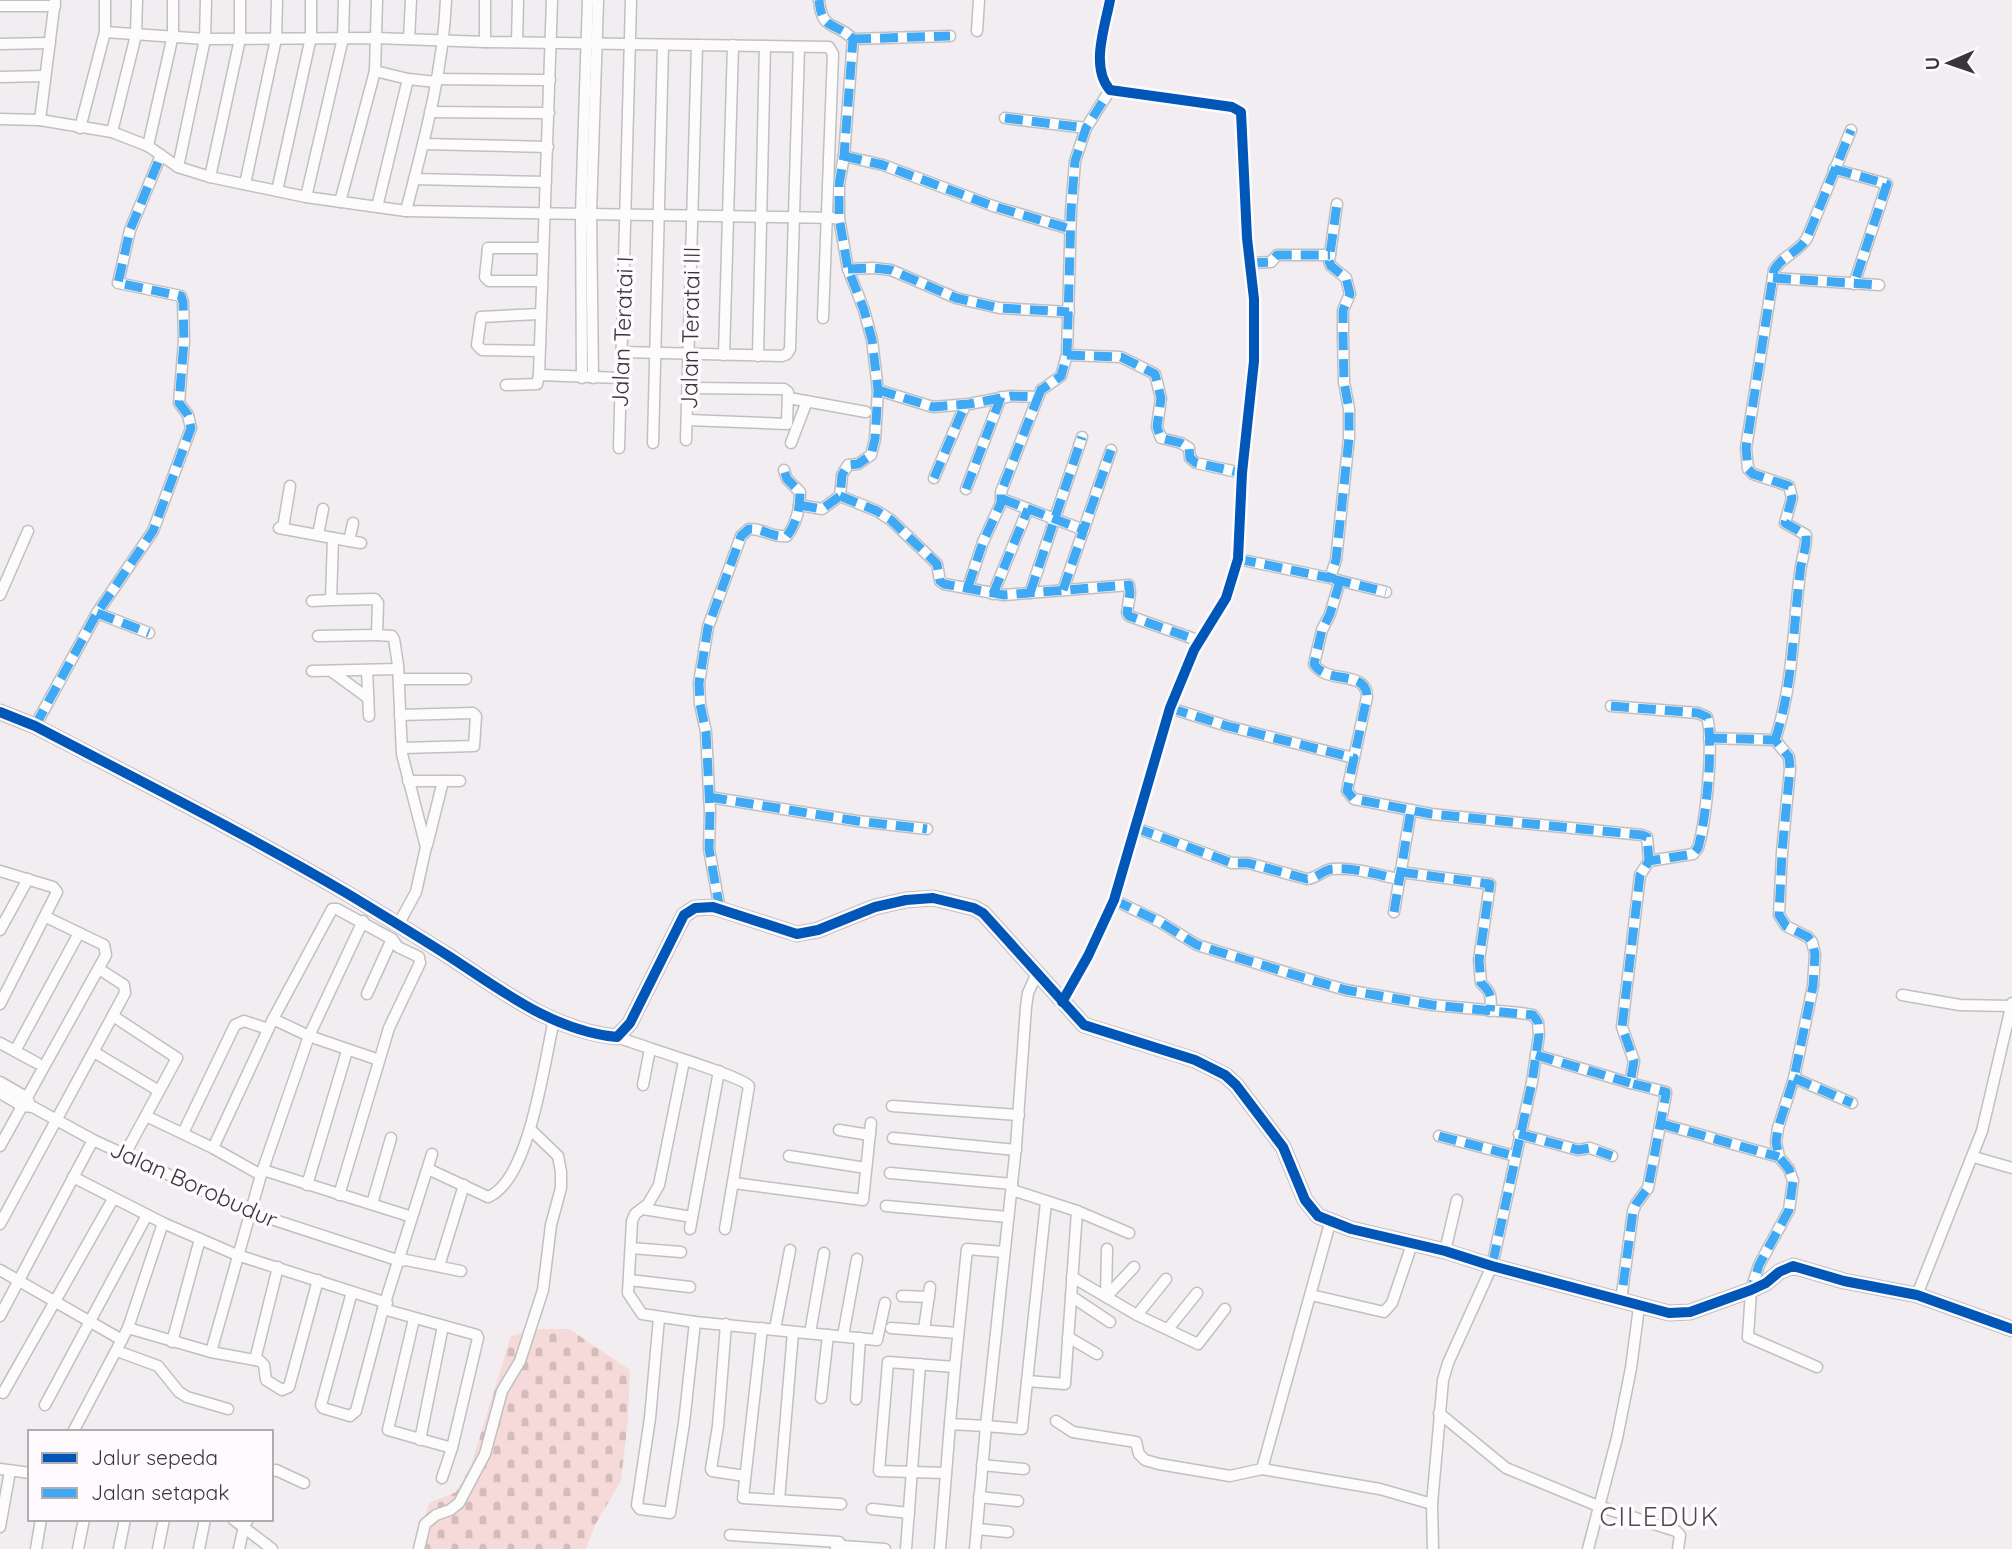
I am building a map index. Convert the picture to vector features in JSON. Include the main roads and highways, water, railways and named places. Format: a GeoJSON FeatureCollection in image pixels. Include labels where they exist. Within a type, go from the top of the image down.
{"type":"FeatureCollection","features":[{"type":"Feature","properties":{"kind":"district","name":"CILEDUK"},"geometry":{"type":"Point","coordinates":[1660,1516]}}]}
